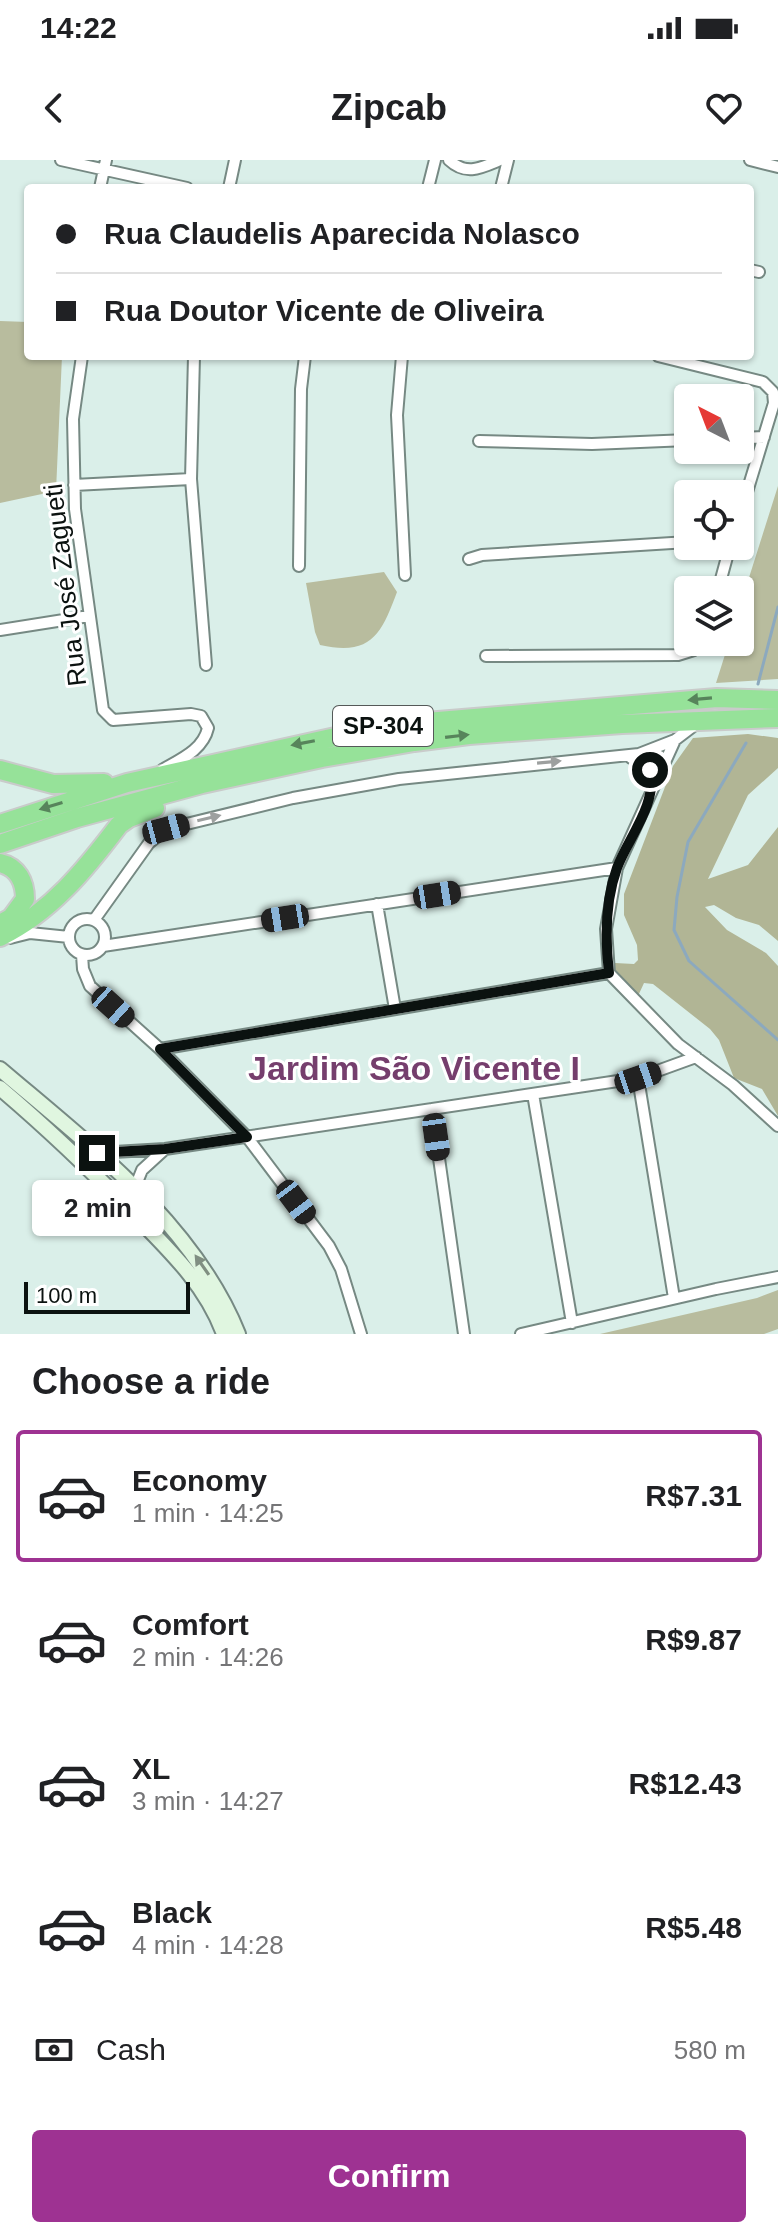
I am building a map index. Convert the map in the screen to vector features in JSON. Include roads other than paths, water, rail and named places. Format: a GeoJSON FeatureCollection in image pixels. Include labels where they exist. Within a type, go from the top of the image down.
{"type":"FeatureCollection","features":[{"type":"Feature","properties":{"kind":"highway","name":"SP-304"},"geometry":{"type":"LineString","coordinates":[[0,824],[150,777],[390,725],[717,698],[778,700]]}},
{"type":"Feature","properties":{"kind":"highway","name":"SP-304"},"geometry":{"type":"LineString","coordinates":[[0,844],[77,818],[188,787],[295,764],[469,735],[778,718]]}},
{"type":"Feature","properties":{"kind":"highway"},"geometry":{"type":"LineString","coordinates":[[0,939],[24,925],[66,891],[119,825],[129,818],[295,764]]}},
{"type":"Feature","properties":{"kind":"highway"},"geometry":{"type":"LineString","coordinates":[[0,770],[53,784],[127,783]]}},
{"type":"Feature","properties":{"kind":"highway"},"geometry":{"type":"LineString","coordinates":[[0,863],[12,867],[25,888],[25,899],[11,918],[0,924]]}},
{"type":"Feature","properties":{"kind":"main road"},"geometry":{"type":"LineString","coordinates":[[0,1069],[97,1153],[174,1229],[224,1302],[238,1334]]}},
{"type":"Feature","properties":{"kind":"main road"},"geometry":{"type":"LineString","coordinates":[[0,1088],[89,1168],[185,1267],[204,1292],[224,1334]]}},
{"type":"Feature","properties":{"kind":"street"},"geometry":{"type":"LineString","coordinates":[[61,160],[105,164],[173,184]]}},
{"type":"Feature","properties":{"kind":"street"},"geometry":{"type":"LineString","coordinates":[[230,184],[235,160]]}},
{"type":"Feature","properties":{"kind":"street"},"geometry":{"type":"LineString","coordinates":[[429,184],[435,160]]}},
{"type":"Feature","properties":{"kind":"street"},"geometry":{"type":"LineString","coordinates":[[449,160],[461,169],[469,170],[500,160]]}},
{"type":"Feature","properties":{"kind":"street"},"geometry":{"type":"LineString","coordinates":[[502,184],[508,160]]}},
{"type":"Feature","properties":{"kind":"street"},"geometry":{"type":"LineString","coordinates":[[750,160],[778,167]]}},
{"type":"Feature","properties":{"kind":"street"},"geometry":{"type":"LineString","coordinates":[[101,184],[105,164]]}},
{"type":"Feature","properties":{"kind":"street","name":"Rua José Zagueti"},"geometry":{"type":"LineString","coordinates":[[81,360],[73,419],[74,485],[100,699],[113,720],[191,714],[201,716],[208,728],[202,743],[194,751],[150,777]]}},
{"type":"Feature","properties":{"kind":"street"},"geometry":{"type":"LineString","coordinates":[[194,360],[191,479],[206,665]]}},
{"type":"Feature","properties":{"kind":"street"},"geometry":{"type":"LineString","coordinates":[[299,566],[301,389],[305,360]]}},
{"type":"Feature","properties":{"kind":"street"},"geometry":{"type":"LineString","coordinates":[[402,360],[397,415],[405,575]]}},
{"type":"Feature","properties":{"kind":"street"},"geometry":{"type":"LineString","coordinates":[[674,360],[763,382],[773,392],[774,403],[751,480]]}},
{"type":"Feature","properties":{"kind":"street"},"geometry":{"type":"LineString","coordinates":[[754,437],[764,437]]}},
{"type":"Feature","properties":{"kind":"street"},"geometry":{"type":"LineString","coordinates":[[479,441],[592,444],[674,441]]}},
{"type":"Feature","properties":{"kind":"street"},"geometry":{"type":"LineString","coordinates":[[74,485],[191,479]]}},
{"type":"Feature","properties":{"kind":"street"},"geometry":{"type":"LineString","coordinates":[[469,559],[482,555],[674,543]]}},
{"type":"Feature","properties":{"kind":"street"},"geometry":{"type":"LineString","coordinates":[[0,630],[89,616]]}},
{"type":"Feature","properties":{"kind":"street"},"geometry":{"type":"LineString","coordinates":[[486,656],[674,655]]}},
{"type":"Feature","properties":{"kind":"street"},"geometry":{"type":"LineString","coordinates":[[94,920],[149,843],[166,829],[293,798],[399,779],[639,754],[675,740],[701,721]]}},
{"type":"Feature","properties":{"kind":"street"},"geometry":{"type":"LineString","coordinates":[[675,740],[617,868],[606,929],[609,973],[678,1044],[733,1085],[778,1126]]}},
{"type":"Feature","properties":{"kind":"street"},"geometry":{"type":"LineString","coordinates":[[601,758],[636,758],[643,762],[650,770],[652,779],[649,798]]}},
{"type":"Feature","properties":{"kind":"street"},"geometry":{"type":"LineString","coordinates":[[103,946],[617,868]]}},
{"type":"Feature","properties":{"kind":"street"},"geometry":{"type":"LineString","coordinates":[[377,904],[395,1009]]}},
{"type":"Feature","properties":{"kind":"street"},"geometry":{"type":"LineString","coordinates":[[94,920],[103,928],[103,946],[94,954],[82,955],[73,948],[69,937],[77,922],[94,920]]}},
{"type":"Feature","properties":{"kind":"street"},"geometry":{"type":"LineString","coordinates":[[0,939],[30,933],[69,937]]}},
{"type":"Feature","properties":{"kind":"street"},"geometry":{"type":"LineString","coordinates":[[82,955],[83,969],[90,986],[160,1049],[247,1137],[329,1246],[341,1269],[361,1334]]}},
{"type":"Feature","properties":{"kind":"street"},"geometry":{"type":"LineString","coordinates":[[160,1049],[609,973]]}},
{"type":"Feature","properties":{"kind":"street"},"geometry":{"type":"LineString","coordinates":[[97,1153],[165,1149],[638,1078],[696,1057]]}},
{"type":"Feature","properties":{"kind":"street"},"geometry":{"type":"LineString","coordinates":[[638,1078],[674,1298]]}},
{"type":"Feature","properties":{"kind":"street"},"geometry":{"type":"LineString","coordinates":[[533,1094],[572,1323]]}},
{"type":"Feature","properties":{"kind":"street"},"geometry":{"type":"LineString","coordinates":[[432,1109],[464,1334]]}},
{"type":"Feature","properties":{"kind":"street"},"geometry":{"type":"LineString","coordinates":[[134,1190],[147,1164],[165,1149]]}},
{"type":"Feature","properties":{"kind":"street"},"geometry":{"type":"LineString","coordinates":[[521,1334],[778,1277]]}},
{"type":"Feature","properties":{"kind":"waterway"},"geometry":{"type":"LineString","coordinates":[[758,684],[778,607]]}},
{"type":"Feature","properties":{"kind":"waterway"},"geometry":{"type":"LineString","coordinates":[[746,743],[688,842],[674,930],[689,961],[778,1040]]}},
{"type":"Feature","properties":{"kind":"district","name":"Jardim São Vicente I"},"geometry":{"type":"Point","coordinates":[414,1068]}}]}
